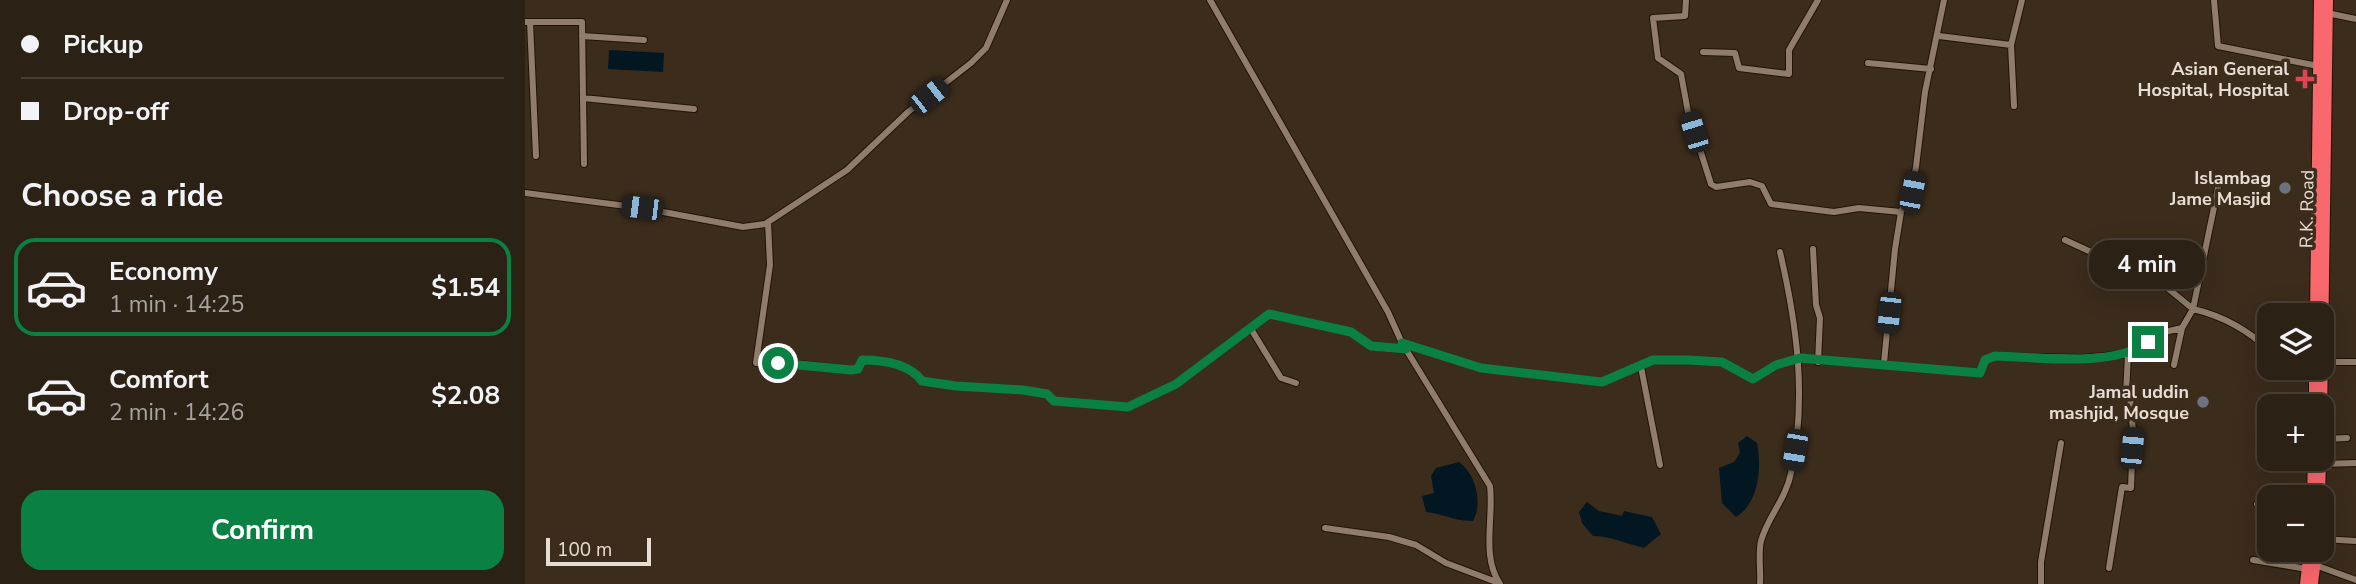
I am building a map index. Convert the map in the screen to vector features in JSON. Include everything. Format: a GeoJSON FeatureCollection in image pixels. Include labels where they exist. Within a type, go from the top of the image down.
{"type":"FeatureCollection","features":[{"type":"Feature","properties":{"kind":"highway","name":"R.K. Road"},"geometry":{"type":"LineString","coordinates":[[2315,303],[2319,0]]}},
{"type":"Feature","properties":{"kind":"highway","name":"R.K. Road"},"geometry":{"type":"LineString","coordinates":[[2324,303],[2328,0]]}},
{"type":"Feature","properties":{"kind":"highway"},"geometry":{"type":"LineString","coordinates":[[2310,562],[2313,584]]}},
{"type":"Feature","properties":{"kind":"highway"},"geometry":{"type":"LineString","coordinates":[[2305,584],[2313,562]]}},
{"type":"Feature","properties":{"kind":"street"},"geometry":{"type":"LineString","coordinates":[[525,193],[642,208],[743,227],[768,222],[846,170],[908,112],[971,63],[986,48],[1007,0]]}},
{"type":"Feature","properties":{"kind":"street"},"geometry":{"type":"LineString","coordinates":[[1210,0],[1388,312],[1404,346],[1490,486],[1489,567],[1499,583]]}},
{"type":"Feature","properties":{"kind":"street"},"geometry":{"type":"LineString","coordinates":[[1686,0],[1685,16],[1653,19],[1655,43],[1658,58],[1681,74],[1688,112],[1711,184],[1716,187],[1750,182],[1762,186],[1771,204],[1798,208],[1834,212],[1859,208],[1901,212]]}},
{"type":"Feature","properties":{"kind":"street"},"geometry":{"type":"LineString","coordinates":[[1703,51],[1735,53],[1739,68],[1789,74],[1789,50],[1818,0]]}},
{"type":"Feature","properties":{"kind":"street"},"geometry":{"type":"LineString","coordinates":[[1884,363],[1901,212],[1912,192],[1944,0]]}},
{"type":"Feature","properties":{"kind":"street"},"geometry":{"type":"LineString","coordinates":[[2014,106],[2011,45],[2022,0]]}},
{"type":"Feature","properties":{"kind":"street"},"geometry":{"type":"LineString","coordinates":[[2214,0],[2218,46],[2318,66]]}},
{"type":"Feature","properties":{"kind":"street"},"geometry":{"type":"LineString","coordinates":[[2327,13],[2356,19]]}},
{"type":"Feature","properties":{"kind":"street"},"geometry":{"type":"LineString","coordinates":[[536,156],[527,22],[582,22],[584,164]]}},
{"type":"Feature","properties":{"kind":"street"},"geometry":{"type":"LineString","coordinates":[[582,36],[644,40]]}},
{"type":"Feature","properties":{"kind":"street"},"geometry":{"type":"LineString","coordinates":[[1939,36],[2011,45]]}},
{"type":"Feature","properties":{"kind":"street"},"geometry":{"type":"LineString","coordinates":[[1868,63],[1931,69]]}},
{"type":"Feature","properties":{"kind":"street"},"geometry":{"type":"LineString","coordinates":[[583,98],[694,109]]}},
{"type":"Feature","properties":{"kind":"street"},"geometry":{"type":"LineString","coordinates":[[2174,365],[2182,328],[2193,309],[2218,188]]}},
{"type":"Feature","properties":{"kind":"street"},"geometry":{"type":"LineString","coordinates":[[768,222],[769,265],[756,363],[800,363],[851,370],[858,369],[862,360],[878,360],[916,372],[922,381],[1023,390],[1047,394],[1054,401],[1128,407],[1176,384],[1269,314],[1351,332],[1371,346],[1404,346],[1481,368],[1602,382],[1653,360],[1722,362],[1753,379],[1776,365],[1800,358],[1818,362],[1884,363],[1933,371],[1980,373],[1985,360],[1995,356],[2082,358],[2128,354],[2160,333],[2182,328]]}},
{"type":"Feature","properties":{"kind":"street"},"geometry":{"type":"LineString","coordinates":[[2064,240],[2165,286],[2193,309],[2216,315],[2257,339]]}},
{"type":"Feature","properties":{"kind":"street"},"geometry":{"type":"LineString","coordinates":[[1813,249],[1816,305],[1820,318],[1818,362]]}},
{"type":"Feature","properties":{"kind":"street"},"geometry":{"type":"LineString","coordinates":[[1761,584],[1761,542],[1787,488],[1795,450],[1800,358],[1780,252]]}},
{"type":"Feature","properties":{"kind":"street"},"geometry":{"type":"LineString","coordinates":[[1251,329],[1282,378],[1296,383]]}},
{"type":"Feature","properties":{"kind":"street"},"geometry":{"type":"LineString","coordinates":[[2109,568],[2122,488],[2131,488],[2133,431],[2130,397],[2126,395],[2128,354]]}},
{"type":"Feature","properties":{"kind":"street"},"geometry":{"type":"LineString","coordinates":[[2334,362],[2356,362]]}},
{"type":"Feature","properties":{"kind":"street"},"geometry":{"type":"LineString","coordinates":[[1641,367],[1660,465]]}},
{"type":"Feature","properties":{"kind":"street"},"geometry":{"type":"LineString","coordinates":[[2334,439],[2347,438]]}},
{"type":"Feature","properties":{"kind":"street"},"geometry":{"type":"LineString","coordinates":[[2041,584],[2041,562],[2061,443]]}},
{"type":"Feature","properties":{"kind":"street"},"geometry":{"type":"LineString","coordinates":[[2334,461],[2356,463]]}},
{"type":"Feature","properties":{"kind":"street"},"geometry":{"type":"LineString","coordinates":[[1325,528],[1389,537],[1416,545],[1446,563],[1499,583]]}},
{"type":"Feature","properties":{"kind":"street"},"geometry":{"type":"LineString","coordinates":[[2334,540],[2356,541]]}},
{"type":"Feature","properties":{"kind":"street"},"geometry":{"type":"LineString","coordinates":[[2253,560],[2311,567],[2356,580]]}},
{"type":"Feature","properties":{"kind":"water"},"geometry":{"type":"Polygon","coordinates":[[[609,50],[664,53],[663,72],[608,69],[609,50]]]}},
{"type":"Feature","properties":{"kind":"water"},"geometry":{"type":"Polygon","coordinates":[[[1747,436],[1757,443],[1759,473],[1750,503],[1736,517],[1722,503],[1719,468],[1734,462],[1740,453],[1738,443],[1747,436]]]}},
{"type":"Feature","properties":{"kind":"water"},"geometry":{"type":"Polygon","coordinates":[[[1459,462],[1470,474],[1476,489],[1477,506],[1473,521],[1426,512],[1422,496],[1434,493],[1431,476],[1436,468],[1459,462]]]}},
{"type":"Feature","properties":{"kind":"water"},"geometry":{"type":"Polygon","coordinates":[[[1587,502],[1599,511],[1622,516],[1624,511],[1652,517],[1661,534],[1644,548],[1593,536],[1582,523],[1579,512],[1587,502]]]}},
{"type":"Feature","properties":{"kind":"place","name":"Asian General Hospital, Hospital"},"geometry":{"type":"Point","coordinates":[2305,79]}},
{"type":"Feature","properties":{"kind":"place","name":"Islambag Jame Masjid"},"geometry":{"type":"Point","coordinates":[2285,188]}},
{"type":"Feature","properties":{"kind":"place","name":"Jamal uddin mashjid, Mosque"},"geometry":{"type":"Point","coordinates":[2203,402]}},
{"type":"Feature","properties":{"kind":"route"},"geometry":{"type":"LineString","coordinates":[[778,363],[851,370],[858,369],[862,360],[878,360],[916,372],[922,381],[1023,390],[1047,394],[1054,401],[1108,408],[1128,407],[1176,384],[1269,314],[1351,332],[1371,346],[1406,349],[1402,343],[1481,368],[1602,382],[1653,360],[1722,362],[1753,379],[1776,365],[1800,358],[1818,362],[1884,363],[1933,371],[1980,373],[1985,360],[1995,356],[2082,358],[2128,354],[2136,352],[2148,342]]}}]}
